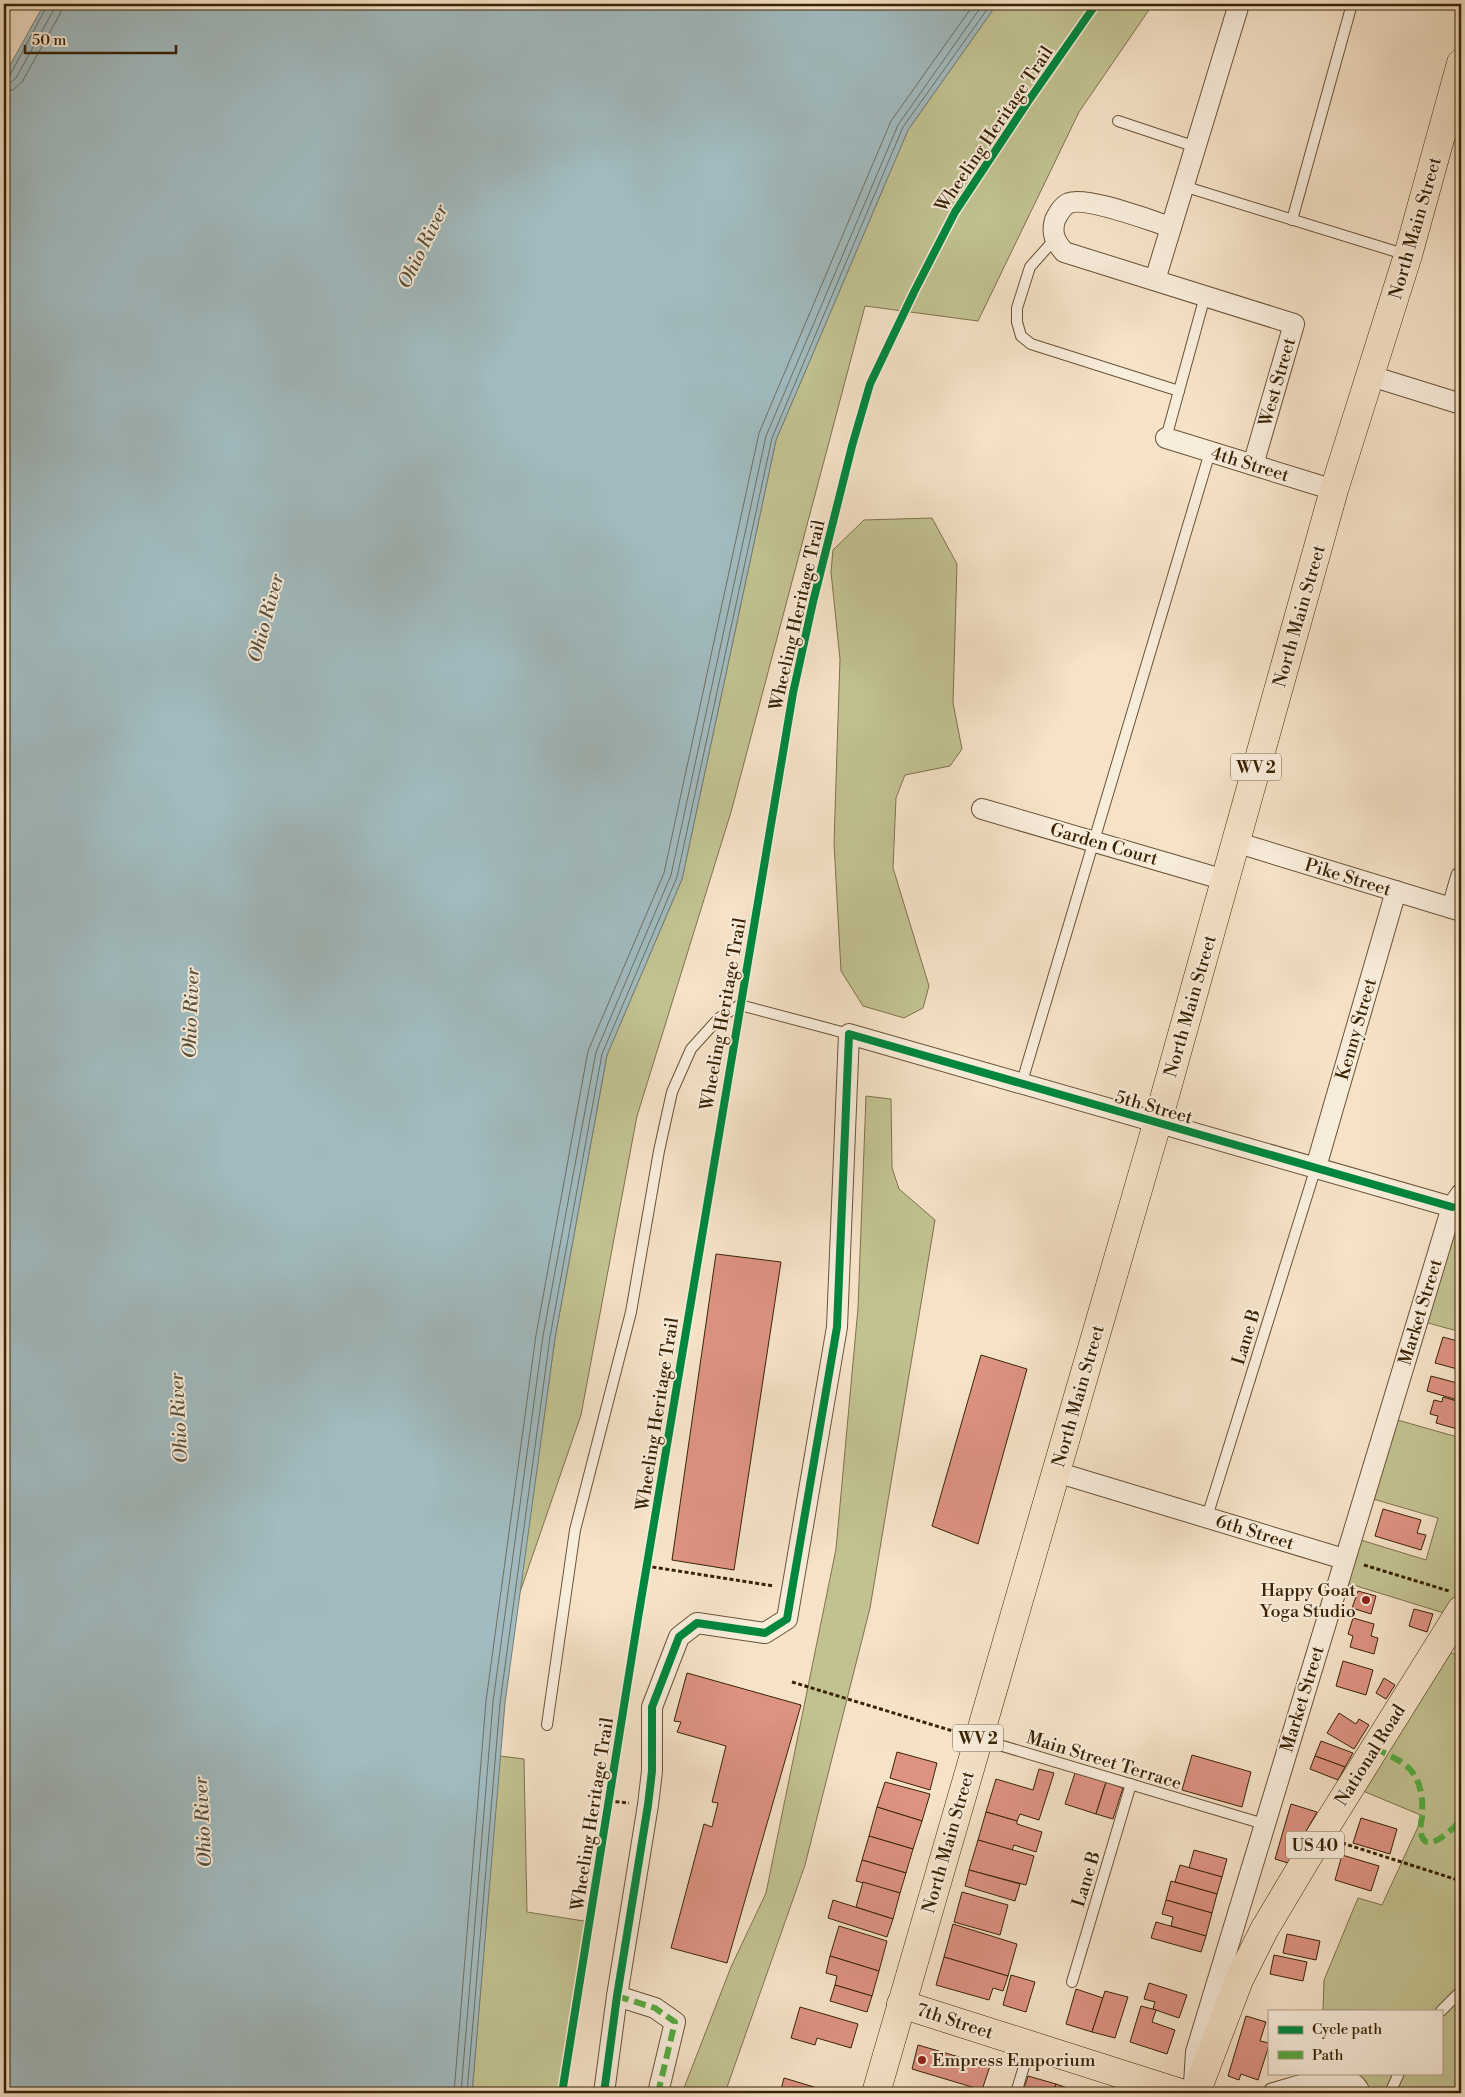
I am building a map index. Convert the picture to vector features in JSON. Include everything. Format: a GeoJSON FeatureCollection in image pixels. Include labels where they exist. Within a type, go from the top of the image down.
{"type":"FeatureCollection","features":[{"type":"Feature","properties":{"kind":"main road","name":"North Main Street"},"geometry":{"type":"LineString","coordinates":[[876,2093],[1157,1124],[1334,490],[1408,255],[1461,63]]}},
{"type":"Feature","properties":{"kind":"main road","name":"National Road"},"geometry":{"type":"LineString","coordinates":[[1195,2093],[1239,1980],[1264,1930],[1457,1601]]}},
{"type":"Feature","properties":{"kind":"main road","name":"7th Street"},"geometry":{"type":"LineString","coordinates":[[901,2004],[1181,2093]]}},
{"type":"Feature","properties":{"kind":"street"},"geometry":{"type":"LineString","coordinates":[[1155,280],[1239,4]]}},
{"type":"Feature","properties":{"kind":"street"},"geometry":{"type":"LineString","coordinates":[[1054,240],[1053,228],[1058,212],[1069,203],[1088,201],[1171,227]]}},
{"type":"Feature","properties":{"kind":"street","name":"West Street"},"geometry":{"type":"LineString","coordinates":[[1054,240],[1064,252],[1294,324],[1254,465]]}},
{"type":"Feature","properties":{"kind":"street"},"geometry":{"type":"LineString","coordinates":[[1371,376],[1461,404]]}},
{"type":"Feature","properties":{"kind":"street","name":"4th Street"},"geometry":{"type":"LineString","coordinates":[[1166,438],[1334,490]]}},
{"type":"Feature","properties":{"kind":"street","name":"Garden Court"},"geometry":{"type":"LineString","coordinates":[[982,809],[1226,880]]}},
{"type":"Feature","properties":{"kind":"street","name":"Pike Street"},"geometry":{"type":"LineString","coordinates":[[1235,842],[1456,909]]}},
{"type":"Feature","properties":{"kind":"street"},"geometry":{"type":"LineString","coordinates":[[1456,909],[1461,876]]}},
{"type":"Feature","properties":{"kind":"street","name":"Kenny Street"},"geometry":{"type":"LineString","coordinates":[[1316,1167],[1396,891]]}},
{"type":"Feature","properties":{"kind":"street"},"geometry":{"type":"LineString","coordinates":[[604,2093],[617,1996],[648,1805],[652,1771],[652,1707],[679,1637],[697,1623],[765,1633],[787,1619],[837,1327],[848,1034]]}},
{"type":"Feature","properties":{"kind":"street","name":"5th Street"},"geometry":{"type":"LineString","coordinates":[[848,1034],[1157,1124],[1316,1167],[1457,1201]]}},
{"type":"Feature","properties":{"kind":"street","name":"Market Street"},"geometry":{"type":"LineString","coordinates":[[1195,2093],[1196,2052],[1344,1559],[1457,1201]]}},
{"type":"Feature","properties":{"kind":"street","name":"6th Street"},"geometry":{"type":"LineString","coordinates":[[1056,1472],[1344,1559]]}},
{"type":"Feature","properties":{"kind":"street"},"geometry":{"type":"LineString","coordinates":[[617,1996],[655,2008],[675,2022],[658,2093]]}},
{"type":"Feature","properties":{"kind":"street"},"geometry":{"type":"LineString","coordinates":[[1272,2093],[1307,2083],[1332,2079],[1349,2081],[1355,2085],[1360,2093]]}},
{"type":"Feature","properties":{"kind":"lane"},"geometry":{"type":"LineString","coordinates":[[1292,220],[1352,4]]}},
{"type":"Feature","properties":{"kind":"lane"},"geometry":{"type":"LineString","coordinates":[[1118,121],[1196,147]]}},
{"type":"Feature","properties":{"kind":"lane"},"geometry":{"type":"LineString","coordinates":[[1184,186],[1408,255]]}},
{"type":"Feature","properties":{"kind":"lane"},"geometry":{"type":"LineString","coordinates":[[1054,240],[1030,267],[1017,308],[1017,322],[1021,336],[1031,344],[1179,391]]}},
{"type":"Feature","properties":{"kind":"lane"},"geometry":{"type":"LineString","coordinates":[[1166,438],[1205,296]]}},
{"type":"Feature","properties":{"kind":"lane"},"geometry":{"type":"LineString","coordinates":[[1021,1085],[1210,452]]}},
{"type":"Feature","properties":{"kind":"lane"},"geometry":{"type":"LineString","coordinates":[[547,1725],[575,1530],[631,1312],[659,1151],[672,1092],[691,1049],[719,1018],[740,1005],[848,1034]]}},
{"type":"Feature","properties":{"kind":"lane","name":"Lane B"},"geometry":{"type":"LineString","coordinates":[[1207,1518],[1316,1167]]}},
{"type":"Feature","properties":{"kind":"lane","name":"Main Street Terrace"},"geometry":{"type":"LineString","coordinates":[[978,1739],[1264,1824]]}},
{"type":"Feature","properties":{"kind":"lane","name":"Lane B"},"geometry":{"type":"LineString","coordinates":[[1072,1982],[1131,1784]]}},
{"type":"Feature","properties":{"kind":"lane"},"geometry":{"type":"LineString","coordinates":[[1442,2010],[1461,1991]]}},
{"type":"Feature","properties":{"kind":"lane"},"geometry":{"type":"LineString","coordinates":[[1016,2093],[1031,2045]]}},
{"type":"Feature","properties":{"kind":"lane"},"geometry":{"type":"LineString","coordinates":[[1390,2093],[1399,2074]]}},
{"type":"Feature","properties":{"kind":"path"},"geometry":{"type":"LineString","coordinates":[[645,1574],[648,1556]]}},
{"type":"Feature","properties":{"kind":"path"},"geometry":{"type":"LineString","coordinates":[[1344,1559],[1457,1601]]}},
{"type":"Feature","properties":{"kind":"path"},"geometry":{"type":"LineString","coordinates":[[646,1566],[793,1588]]}},
{"type":"Feature","properties":{"kind":"path"},"geometry":{"type":"LineString","coordinates":[[792,1682],[855,1703],[978,1739]]}},
{"type":"Feature","properties":{"kind":"path"},"geometry":{"type":"LineString","coordinates":[[1320,1836],[1461,1881]]}},
{"type":"Feature","properties":{"kind":"green space"},"geometry":{"type":"Polygon","coordinates":[[[997,4],[1153,4],[1079,112],[978,321],[865,306],[731,812],[637,1116],[581,1415],[519,1595],[555,1338],[607,1055],[682,879],[776,440],[908,130],[997,4]]]}},
{"type":"Feature","properties":{"kind":"green space"},"geometry":{"type":"Polygon","coordinates":[[[932,518],[957,564],[953,703],[962,749],[950,766],[905,775],[896,798],[893,868],[929,986],[923,1008],[904,1018],[863,1006],[841,971],[834,843],[840,659],[831,572],[833,550],[864,520],[932,518]]]}},
{"type":"Feature","properties":{"kind":"green space"},"geometry":{"type":"Polygon","coordinates":[[[866,1096],[891,1099],[892,1168],[899,1189],[935,1220],[870,1608],[805,1865],[725,2093],[682,2093],[731,1967],[766,1893],[836,1549],[858,1308],[866,1096]]]}},
{"type":"Feature","properties":{"kind":"green space"},"geometry":{"type":"Polygon","coordinates":[[[1461,1210],[1461,1332],[1417,1320],[1461,1210]]]}},
{"type":"Feature","properties":{"kind":"green space"},"geometry":{"type":"Polygon","coordinates":[[[1387,1417],[1461,1438],[1461,1610],[1457,1617],[1337,1580],[1351,1537],[1426,1560],[1438,1518],[1363,1496],[1387,1417]]]}},
{"type":"Feature","properties":{"kind":"green space"},"geometry":{"type":"Polygon","coordinates":[[[1438,1647],[1461,1657],[1461,2093],[1360,2093],[1350,2074],[1442,2074],[1442,2010],[1323,2010],[1324,1980],[1358,1898],[1382,1905],[1423,1816],[1351,1786],[1438,1647]]]}},
{"type":"Feature","properties":{"kind":"green space"},"geometry":{"type":"Polygon","coordinates":[[[500,1756],[524,1759],[527,1912],[590,1922],[562,2093],[472,2093],[500,1756]]]}},
{"type":"Feature","properties":{"kind":"water","name":"Ohio River"},"geometry":{"type":"Polygon","coordinates":[[[44,4],[997,4],[908,130],[776,440],[682,879],[607,1055],[555,1338],[505,1703],[472,2093],[4,2093],[4,76],[44,4]]]}},
{"type":"Feature","properties":{"kind":"building"},"geometry":{"type":"Polygon","coordinates":[[[716,1254],[781,1262],[734,1570],[672,1560],[716,1254]]]}},
{"type":"Feature","properties":{"kind":"building"},"geometry":{"type":"Polygon","coordinates":[[[1443,1337],[1461,1342],[1461,1370],[1435,1363],[1443,1337]]]}},
{"type":"Feature","properties":{"kind":"building"},"geometry":{"type":"Polygon","coordinates":[[[981,1355],[1027,1369],[978,1544],[932,1526],[981,1355]]]}},
{"type":"Feature","properties":{"kind":"building"},"geometry":{"type":"Polygon","coordinates":[[[1431,1376],[1461,1384],[1461,1401],[1427,1391],[1431,1376]]]}},
{"type":"Feature","properties":{"kind":"building"},"geometry":{"type":"Polygon","coordinates":[[[1443,1397],[1460,1402],[1457,1414],[1461,1416],[1461,1430],[1436,1423],[1438,1416],[1430,1414],[1434,1400],[1442,1402],[1443,1397]]]}},
{"type":"Feature","properties":{"kind":"building"},"geometry":{"type":"Polygon","coordinates":[[[1383,1509],[1421,1520],[1417,1533],[1426,1535],[1421,1550],[1375,1536],[1383,1509]]]}},
{"type":"Feature","properties":{"kind":"building"},"geometry":{"type":"Polygon","coordinates":[[[1358,1591],[1376,1596],[1371,1614],[1352,1608],[1358,1591]]]}},
{"type":"Feature","properties":{"kind":"building"},"geometry":{"type":"Polygon","coordinates":[[[1414,1609],[1433,1614],[1427,1632],[1409,1626],[1414,1609]]]}},
{"type":"Feature","properties":{"kind":"building"},"geometry":{"type":"Polygon","coordinates":[[[1353,1618],[1374,1624],[1371,1636],[1378,1638],[1374,1654],[1350,1647],[1353,1636],[1348,1634],[1353,1618]]]}},
{"type":"Feature","properties":{"kind":"building"},"geometry":{"type":"Polygon","coordinates":[[[1343,1661],[1373,1670],[1366,1695],[1336,1686],[1343,1661]]]}},
{"type":"Feature","properties":{"kind":"building"},"geometry":{"type":"Polygon","coordinates":[[[687,1673],[801,1705],[727,1963],[671,1948],[704,1824],[712,1827],[718,1803],[712,1802],[726,1746],[677,1732],[681,1722],[674,1721],[687,1673]]]}},
{"type":"Feature","properties":{"kind":"building"},"geometry":{"type":"Polygon","coordinates":[[[1384,1678],[1395,1685],[1386,1699],[1376,1693],[1384,1678]]]}},
{"type":"Feature","properties":{"kind":"building"},"geometry":{"type":"Polygon","coordinates":[[[1339,1713],[1356,1724],[1359,1719],[1369,1725],[1354,1749],[1327,1733],[1339,1713]]]}},
{"type":"Feature","properties":{"kind":"building"},"geometry":{"type":"Polygon","coordinates":[[[1321,1741],[1353,1753],[1345,1767],[1315,1756],[1321,1741]]]}},
{"type":"Feature","properties":{"kind":"building"},"geometry":{"type":"Polygon","coordinates":[[[897,1752],[937,1763],[930,1790],[890,1778],[897,1752]]]}},
{"type":"Feature","properties":{"kind":"building"},"geometry":{"type":"Polygon","coordinates":[[[1192,1755],[1251,1772],[1242,1807],[1182,1790],[1192,1755]]]}},
{"type":"Feature","properties":{"kind":"building"},"geometry":{"type":"Polygon","coordinates":[[[1315,1756],[1345,1767],[1338,1780],[1310,1769],[1315,1756]]]}},
{"type":"Feature","properties":{"kind":"building"},"geometry":{"type":"Polygon","coordinates":[[[1039,1769],[1054,1773],[1039,1820],[1020,1814],[1017,1821],[986,1812],[996,1779],[1033,1790],[1039,1769]]]}},
{"type":"Feature","properties":{"kind":"building"},"geometry":{"type":"Polygon","coordinates":[[[1075,1773],[1106,1782],[1096,1814],[1065,1804],[1075,1773]]]}},
{"type":"Feature","properties":{"kind":"building"},"geometry":{"type":"Polygon","coordinates":[[[885,1782],[930,1794],[922,1821],[877,1807],[885,1782]]]}},
{"type":"Feature","properties":{"kind":"building"},"geometry":{"type":"Polygon","coordinates":[[[1106,1782],[1123,1788],[1113,1819],[1096,1814],[1106,1782]]]}},
{"type":"Feature","properties":{"kind":"building"},"geometry":{"type":"Polygon","coordinates":[[[1291,1804],[1317,1812],[1288,1863],[1275,1859],[1291,1804]]]}},
{"type":"Feature","properties":{"kind":"building"},"geometry":{"type":"Polygon","coordinates":[[[877,1807],[922,1821],[913,1849],[869,1836],[877,1807]]]}},
{"type":"Feature","properties":{"kind":"building"},"geometry":{"type":"Polygon","coordinates":[[[986,1812],[1017,1821],[1017,1824],[1042,1832],[1036,1852],[1014,1845],[1012,1850],[978,1840],[986,1812]]]}},
{"type":"Feature","properties":{"kind":"building"},"geometry":{"type":"Polygon","coordinates":[[[1361,1818],[1397,1829],[1390,1854],[1353,1843],[1361,1818]]]}},
{"type":"Feature","properties":{"kind":"building"},"geometry":{"type":"Polygon","coordinates":[[[869,1836],[913,1849],[906,1873],[862,1860],[869,1836]]]}},
{"type":"Feature","properties":{"kind":"building"},"geometry":{"type":"Polygon","coordinates":[[[978,1840],[1034,1856],[1026,1885],[969,1870],[978,1840]]]}},
{"type":"Feature","properties":{"kind":"building"},"geometry":{"type":"Polygon","coordinates":[[[1194,1850],[1227,1859],[1222,1877],[1189,1868],[1194,1850]]]}},
{"type":"Feature","properties":{"kind":"building"},"geometry":{"type":"Polygon","coordinates":[[[1342,1855],[1379,1866],[1371,1891],[1335,1880],[1342,1855]]]}},
{"type":"Feature","properties":{"kind":"building"},"geometry":{"type":"Polygon","coordinates":[[[862,1860],[906,1873],[900,1893],[856,1881],[862,1860]]]}},
{"type":"Feature","properties":{"kind":"building"},"geometry":{"type":"Polygon","coordinates":[[[1180,1865],[1222,1877],[1217,1894],[1175,1882],[1180,1865]]]}},
{"type":"Feature","properties":{"kind":"building"},"geometry":{"type":"Polygon","coordinates":[[[969,1870],[1020,1884],[1015,1901],[965,1886],[969,1870]]]}},
{"type":"Feature","properties":{"kind":"building"},"geometry":{"type":"Polygon","coordinates":[[[1171,1881],[1217,1894],[1212,1913],[1166,1900],[1171,1881]]]}},
{"type":"Feature","properties":{"kind":"building"},"geometry":{"type":"Polygon","coordinates":[[[863,1882],[900,1893],[893,1919],[856,1907],[863,1882]]]}},
{"type":"Feature","properties":{"kind":"building"},"geometry":{"type":"Polygon","coordinates":[[[962,1892],[1008,1905],[1000,1935],[954,1922],[962,1892]]]}},
{"type":"Feature","properties":{"kind":"building"},"geometry":{"type":"Polygon","coordinates":[[[833,1900],[893,1919],[887,1937],[828,1918],[833,1900]]]}},
{"type":"Feature","properties":{"kind":"building"},"geometry":{"type":"Polygon","coordinates":[[[1166,1900],[1212,1913],[1206,1936],[1171,1926],[1173,1917],[1162,1914],[1166,1900]]]}},
{"type":"Feature","properties":{"kind":"building"},"geometry":{"type":"Polygon","coordinates":[[[1156,1922],[1206,1936],[1201,1952],[1151,1938],[1156,1922]]]}},
{"type":"Feature","properties":{"kind":"building"},"geometry":{"type":"Polygon","coordinates":[[[953,1924],[1017,1944],[1008,1976],[944,1957],[953,1924]]]}},
{"type":"Feature","properties":{"kind":"building"},"geometry":{"type":"Polygon","coordinates":[[[839,1926],[887,1941],[879,1971],[830,1956],[839,1926]]]}},
{"type":"Feature","properties":{"kind":"building"},"geometry":{"type":"Polygon","coordinates":[[[1287,1934],[1320,1941],[1316,1960],[1283,1953],[1287,1934]]]}},
{"type":"Feature","properties":{"kind":"building"},"geometry":{"type":"Polygon","coordinates":[[[1274,1955],[1307,1962],[1303,1981],[1270,1974],[1274,1955]]]}},
{"type":"Feature","properties":{"kind":"building"},"geometry":{"type":"Polygon","coordinates":[[[830,1956],[879,1971],[872,1996],[835,1985],[837,1976],[826,1973],[830,1956]]]}},
{"type":"Feature","properties":{"kind":"building"},"geometry":{"type":"Polygon","coordinates":[[[944,1957],[1008,1976],[1003,1991],[993,1988],[989,2000],[936,1985],[944,1957]]]}},
{"type":"Feature","properties":{"kind":"building"},"geometry":{"type":"Polygon","coordinates":[[[1011,1975],[1035,1982],[1026,2012],[1003,2005],[1011,1975]]]}},
{"type":"Feature","properties":{"kind":"building"},"geometry":{"type":"Polygon","coordinates":[[[1149,1983],[1187,1995],[1179,2018],[1153,2009],[1155,2002],[1144,1999],[1149,1983]]]}},
{"type":"Feature","properties":{"kind":"building"},"geometry":{"type":"Polygon","coordinates":[[[835,1985],[872,1996],[867,2012],[830,2001],[835,1985]]]}},
{"type":"Feature","properties":{"kind":"building"},"geometry":{"type":"Polygon","coordinates":[[[1076,1989],[1103,1998],[1092,2032],[1066,2024],[1076,1989]]]}},
{"type":"Feature","properties":{"kind":"building"},"geometry":{"type":"Polygon","coordinates":[[[1105,1991],[1128,1997],[1115,2038],[1092,2032],[1105,1991]]]}},
{"type":"Feature","properties":{"kind":"building"},"geometry":{"type":"Polygon","coordinates":[[[1141,2006],[1156,2010],[1152,2022],[1175,2030],[1167,2054],[1130,2042],[1141,2006]]]}},
{"type":"Feature","properties":{"kind":"building"},"geometry":{"type":"Polygon","coordinates":[[[800,2007],[858,2024],[851,2048],[817,2038],[815,2045],[791,2038],[800,2007]]]}},
{"type":"Feature","properties":{"kind":"building"},"geometry":{"type":"Polygon","coordinates":[[[1246,2016],[1266,2022],[1260,2041],[1268,2043],[1268,2048],[1258,2080],[1241,2074],[1239,2080],[1228,2076],[1246,2016]]]}},
{"type":"Feature","properties":{"kind":"building"},"geometry":{"type":"Polygon","coordinates":[[[918,2045],[990,2066],[982,2090],[912,2069],[918,2045]]]}},
{"type":"Feature","properties":{"kind":"building"},"geometry":{"type":"Polygon","coordinates":[[[1028,2076],[1056,2084],[1053,2093],[1022,2093],[1028,2076]]]}},
{"type":"Feature","properties":{"kind":"building"},"geometry":{"type":"Polygon","coordinates":[[[784,2078],[834,2093],[780,2093],[784,2078]]]}},
{"type":"Feature","properties":{"kind":"building"},"geometry":{"type":"Polygon","coordinates":[[[1056,2084],[1076,2091],[1075,2093],[1053,2093],[1056,2084]]]}},
{"type":"Feature","properties":{"kind":"marked path"},"geometry":{"type":"LineString","coordinates":[[1375,1748],[1405,1765],[1416,1778],[1422,1800],[1421,1833],[1424,1840],[1434,1842],[1461,1820]]}},
{"type":"Feature","properties":{"kind":"marked path"},"geometry":{"type":"LineString","coordinates":[[617,1996],[655,2008],[675,2022],[658,2093]]}},
{"type":"Feature","properties":{"kind":"cycle path","name":"Wheeling Heritage Trail"},"geometry":{"type":"LineString","coordinates":[[562,2093],[638,1618],[793,693],[813,602],[852,446],[870,384],[955,212],[1027,103],[1096,4]]}},
{"type":"Feature","properties":{"kind":"cycle path"},"geometry":{"type":"LineString","coordinates":[[604,2093],[617,1996],[648,1805],[652,1771],[652,1707],[679,1637],[697,1623],[765,1633],[787,1619],[837,1327],[849,1034],[1452,1207]]}},
{"type":"Feature","properties":{"kind":"place","name":"Happy Goat Yoga Studio"},"geometry":{"type":"Point","coordinates":[1366,1600]}},
{"type":"Feature","properties":{"kind":"place","name":"Empress Emporium"},"geometry":{"type":"Point","coordinates":[922,2060]}}]}
